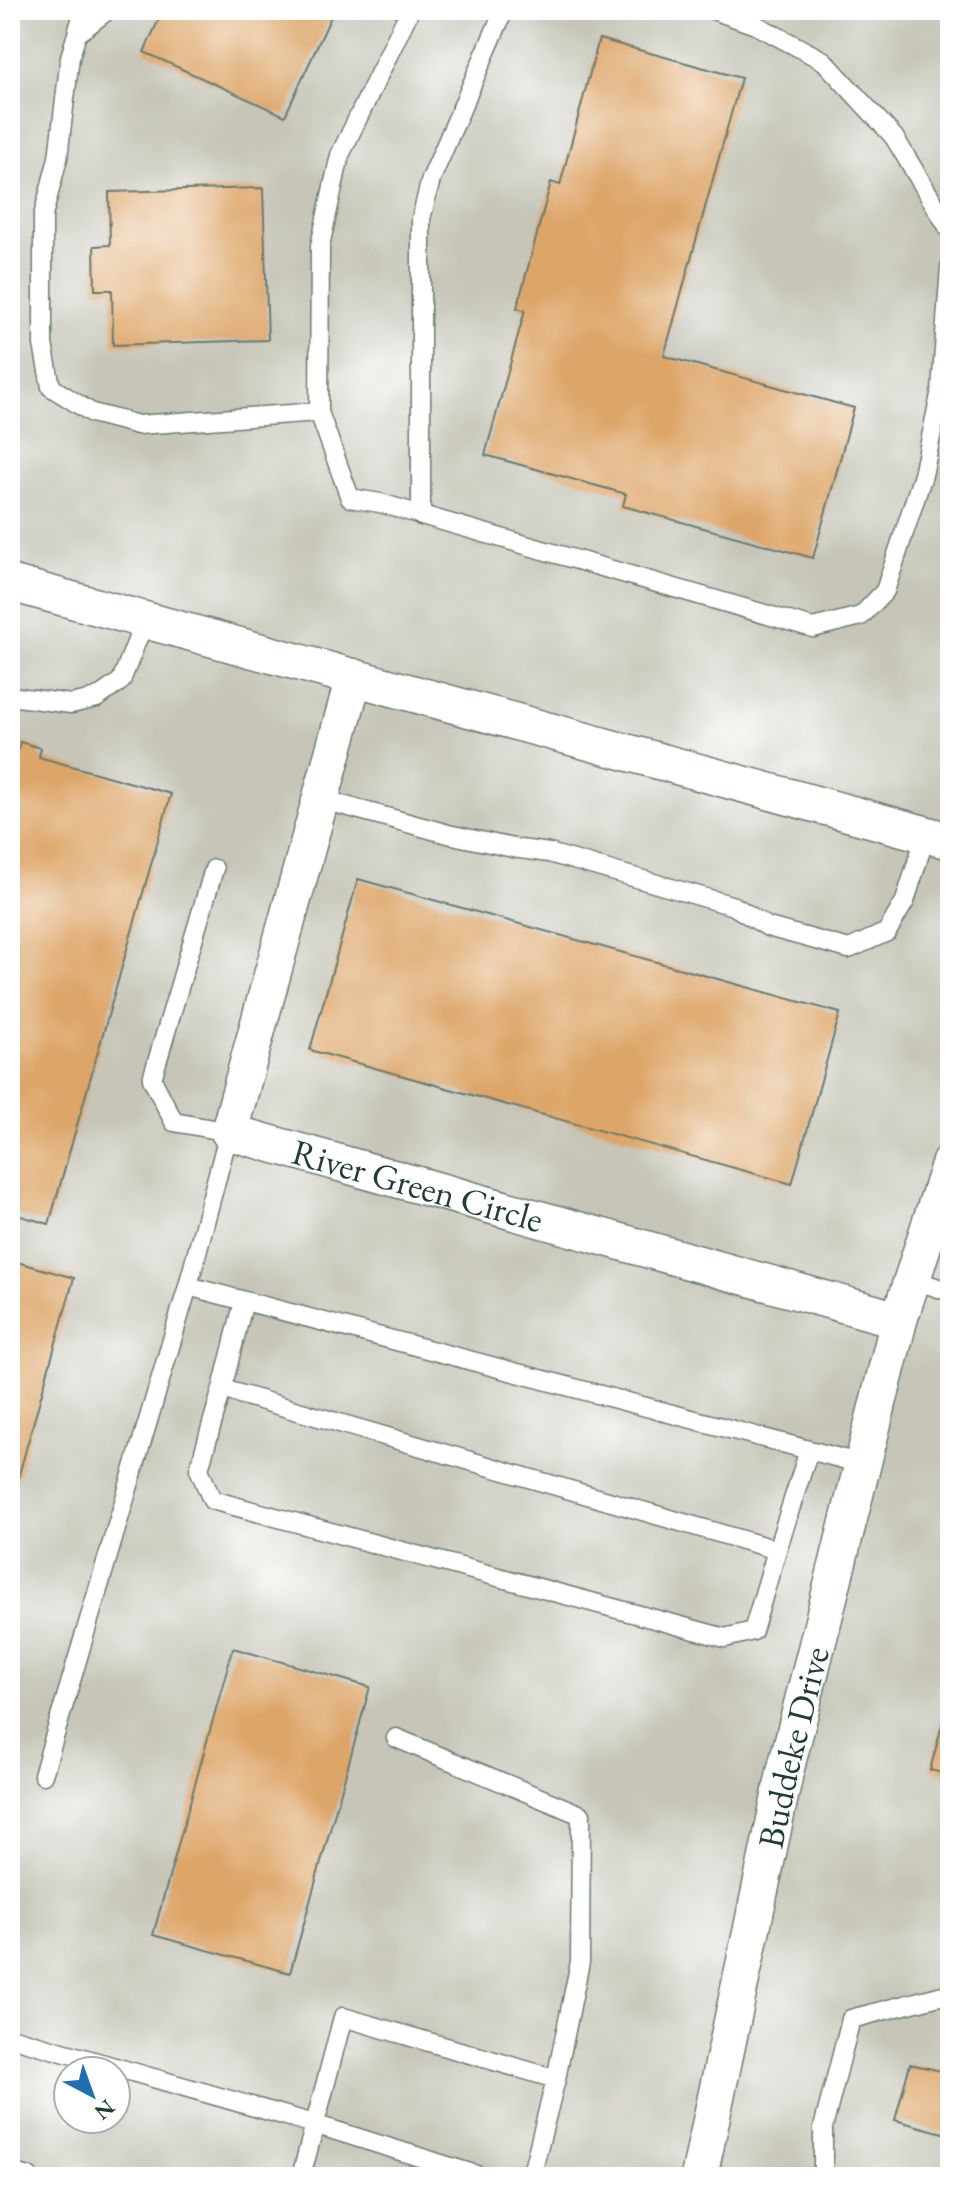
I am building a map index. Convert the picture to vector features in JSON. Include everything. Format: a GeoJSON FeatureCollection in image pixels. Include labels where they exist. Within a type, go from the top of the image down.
{"type":"FeatureCollection","features":[{"type":"Feature","properties":{"kind":"street"},"geometry":{"type":"LineString","coordinates":[[10,583],[938,838]]}},
{"type":"Feature","properties":{"kind":"street"},"geometry":{"type":"LineString","coordinates":[[229,1132],[354,677]]}},
{"type":"Feature","properties":{"kind":"street","name":"River Green Circle"},"geometry":{"type":"LineString","coordinates":[[229,1132],[899,1320]]}},
{"type":"Feature","properties":{"kind":"street"},"geometry":{"type":"LineString","coordinates":[[899,1320],[950,1162]]}},
{"type":"Feature","properties":{"kind":"street","name":"Buddeke Drive"},"geometry":{"type":"LineString","coordinates":[[699,2177],[786,1768],[899,1320]]}},
{"type":"Feature","properties":{"kind":"lane"},"geometry":{"type":"LineString","coordinates":[[84,10],[70,57],[58,158],[43,216],[43,344],[51,387],[92,413],[138,425],[319,412]]}},
{"type":"Feature","properties":{"kind":"lane"},"geometry":{"type":"LineString","coordinates":[[77,34],[108,10]]}},
{"type":"Feature","properties":{"kind":"lane"},"geometry":{"type":"LineString","coordinates":[[410,10],[340,155],[320,246],[319,412],[350,498],[380,503],[813,628],[861,616],[885,591],[923,475],[941,390],[950,267]]}},
{"type":"Feature","properties":{"kind":"lane"},"geometry":{"type":"LineString","coordinates":[[421,516],[421,219],[431,179],[504,10]]}},
{"type":"Feature","properties":{"kind":"lane"},"geometry":{"type":"LineString","coordinates":[[713,10],[756,25],[824,61],[894,137],[950,230]]}},
{"type":"Feature","properties":{"kind":"lane"},"geometry":{"type":"LineString","coordinates":[[10,696],[71,704],[97,698],[121,681],[145,620]]}},
{"type":"Feature","properties":{"kind":"lane"},"geometry":{"type":"LineString","coordinates":[[320,799],[448,834],[563,857],[734,906],[768,927],[849,949],[887,932],[938,838]]}},
{"type":"Feature","properties":{"kind":"lane"},"geometry":{"type":"LineString","coordinates":[[43,1775],[188,1286],[229,1132],[174,1122],[152,1079],[214,869]]}},
{"type":"Feature","properties":{"kind":"lane"},"geometry":{"type":"LineString","coordinates":[[912,1279],[950,1292]]}},
{"type":"Feature","properties":{"kind":"lane"},"geometry":{"type":"LineString","coordinates":[[188,1286],[862,1464]]}},
{"type":"Feature","properties":{"kind":"lane"},"geometry":{"type":"LineString","coordinates":[[244,1301],[199,1469],[212,1500],[725,1638],[753,1631],[809,1450]]}},
{"type":"Feature","properties":{"kind":"lane"},"geometry":{"type":"LineString","coordinates":[[222,1389],[777,1550]]}},
{"type":"Feature","properties":{"kind":"lane"},"geometry":{"type":"LineString","coordinates":[[396,1738],[581,1815],[580,1962],[556,2079],[531,2177]]}},
{"type":"Feature","properties":{"kind":"lane"},"geometry":{"type":"LineString","coordinates":[[823,2177],[823,2128],[851,2019],[943,1995],[950,1999]]}},
{"type":"Feature","properties":{"kind":"lane"},"geometry":{"type":"LineString","coordinates":[[301,2177],[343,2017],[556,2079]]}},
{"type":"Feature","properties":{"kind":"lane"},"geometry":{"type":"LineString","coordinates":[[10,2037],[314,2124],[483,2177]]}},
{"type":"Feature","properties":{"kind":"lane"},"geometry":{"type":"LineString","coordinates":[[10,2172],[29,2177]]}},
{"type":"Feature","properties":{"kind":"shaded area"},"geometry":{"type":"Polygon","coordinates":[[[10,10],[950,10],[950,2177],[10,2177],[10,10]]]}},
{"type":"Feature","properties":{"kind":"building"},"geometry":{"type":"Polygon","coordinates":[[[163,10],[334,10],[285,116],[144,52],[163,10]]]}},
{"type":"Feature","properties":{"kind":"building"},"geometry":{"type":"Polygon","coordinates":[[[599,39],[741,78],[664,356],[854,408],[813,558],[623,506],[626,494],[485,455],[525,310],[517,308],[551,182],[560,185],[599,39]]]}},
{"type":"Feature","properties":{"kind":"building"},"geometry":{"type":"Polygon","coordinates":[[[263,188],[268,340],[113,345],[112,290],[95,290],[94,246],[110,245],[109,192],[263,188]]]}},
{"type":"Feature","properties":{"kind":"building"},"geometry":{"type":"Polygon","coordinates":[[[20,742],[41,748],[39,757],[171,794],[49,1224],[10,1213],[10,778],[20,742]]]}},
{"type":"Feature","properties":{"kind":"building"},"geometry":{"type":"Polygon","coordinates":[[[358,879],[840,1013],[792,1184],[310,1050],[358,879]]]}},
{"type":"Feature","properties":{"kind":"building"},"geometry":{"type":"Polygon","coordinates":[[[10,1260],[74,1278],[11,1503],[10,1503],[10,1260]]]}},
{"type":"Feature","properties":{"kind":"building"},"geometry":{"type":"Polygon","coordinates":[[[233,1648],[370,1687],[290,1973],[153,1935],[233,1648]]]}},
{"type":"Feature","properties":{"kind":"building"},"geometry":{"type":"Polygon","coordinates":[[[946,1710],[950,1711],[950,1775],[930,1770],[946,1710]]]}},
{"type":"Feature","properties":{"kind":"building"},"geometry":{"type":"Polygon","coordinates":[[[910,2064],[950,2073],[950,2135],[895,2120],[910,2064]]]}}]}
